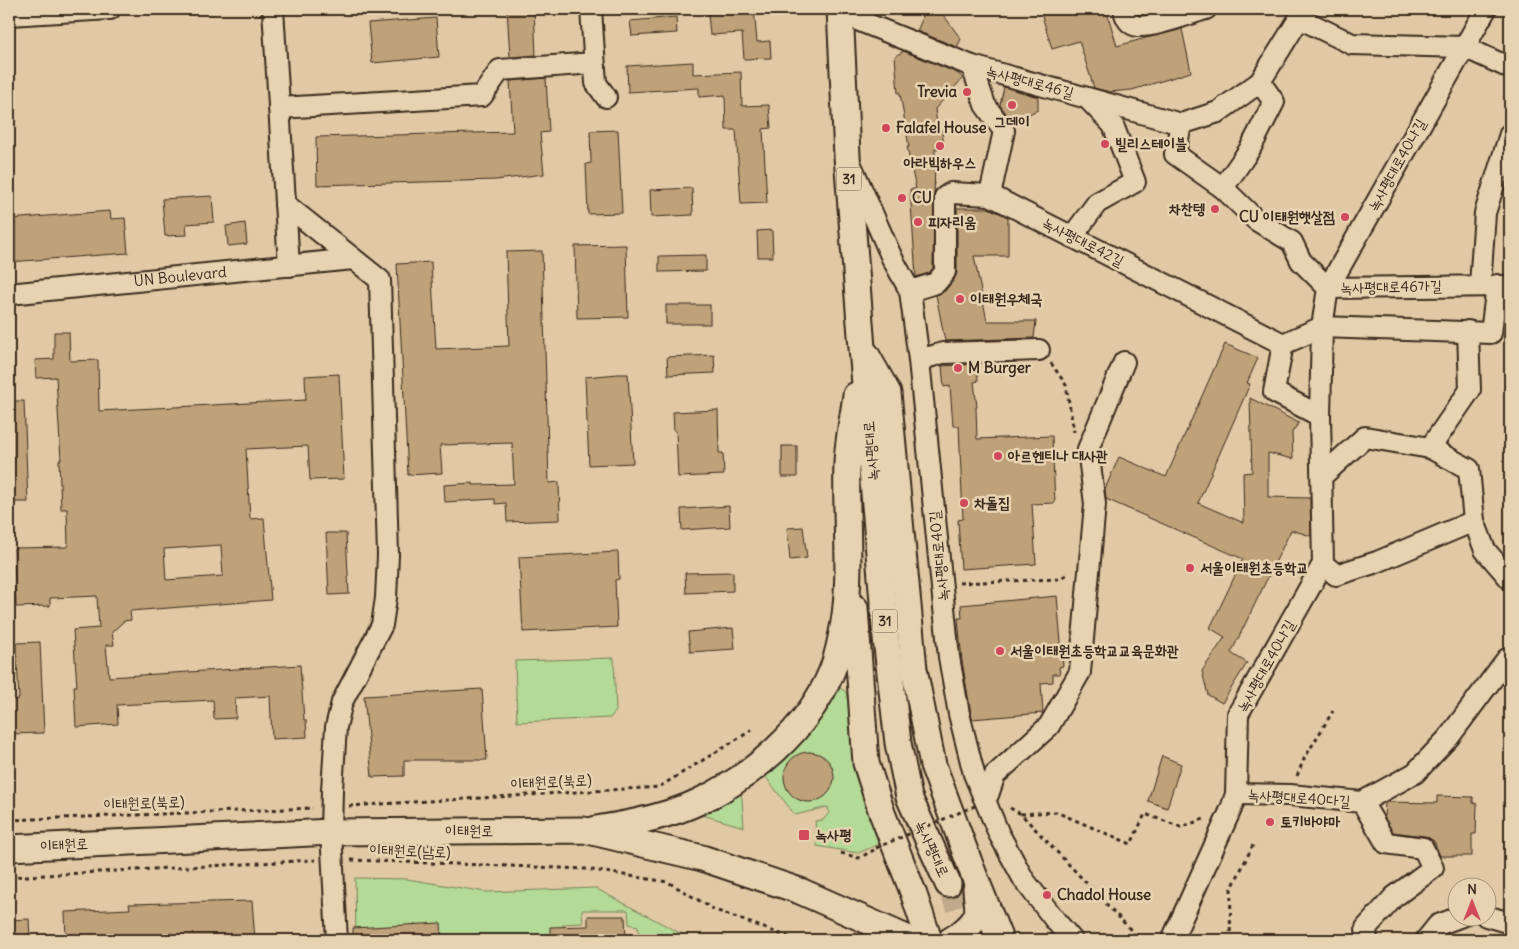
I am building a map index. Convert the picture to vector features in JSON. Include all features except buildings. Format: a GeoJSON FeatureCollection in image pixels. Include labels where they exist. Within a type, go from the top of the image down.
{"type":"FeatureCollection","features":[{"type":"Feature","properties":{"kind":"main road","name":"녹사평대로"},"geometry":{"type":"LineString","coordinates":[[840,11],[847,156],[862,348],[886,638],[898,743],[909,797],[948,884]]}},
{"type":"Feature","properties":{"kind":"main road"},"geometry":{"type":"LineString","coordinates":[[584,830],[617,826],[669,813],[720,790],[763,761],[794,731],[820,695],[831,673],[839,647],[844,620],[847,588],[847,461],[862,348]]}},
{"type":"Feature","properties":{"kind":"main road"},"geometry":{"type":"LineString","coordinates":[[862,348],[888,393],[914,670],[933,765],[975,879],[1000,940]]}},
{"type":"Feature","properties":{"kind":"main road"},"geometry":{"type":"LineString","coordinates":[[847,461],[860,694],[866,763],[882,813],[913,892],[929,940]]}},
{"type":"Feature","properties":{"kind":"main road","name":"이태원로"},"geometry":{"type":"LineString","coordinates":[[9,848],[331,832],[584,830],[702,858],[800,891],[911,940]]}},
{"type":"Feature","properties":{"kind":"main road"},"geometry":{"type":"LineString","coordinates":[[951,940],[958,937],[970,925],[977,914],[975,879]]}},
{"type":"Feature","properties":{"kind":"street"},"geometry":{"type":"LineString","coordinates":[[9,15],[110,9]]}},
{"type":"Feature","properties":{"kind":"street"},"geometry":{"type":"LineString","coordinates":[[273,9],[289,266]]}},
{"type":"Feature","properties":{"kind":"street"},"geometry":{"type":"LineString","coordinates":[[591,9],[596,83],[606,97]]}},
{"type":"Feature","properties":{"kind":"street"},"geometry":{"type":"LineString","coordinates":[[1124,9],[1129,22],[1134,26],[1142,27],[1206,9]]}},
{"type":"Feature","properties":{"kind":"street","name":"녹사평대로40나길"},"geometry":{"type":"LineString","coordinates":[[1172,940],[1233,802],[1238,714],[1323,564],[1320,416],[1322,327],[1328,288],[1486,9]]}},
{"type":"Feature","properties":{"kind":"street","name":"녹사평대로46길"},"geometry":{"type":"LineString","coordinates":[[840,11],[972,66],[1182,124]]}},
{"type":"Feature","properties":{"kind":"street"},"geometry":{"type":"LineString","coordinates":[[1182,124],[1218,112],[1260,82],[1302,13],[1352,44],[1464,47],[1510,68]]}},
{"type":"Feature","properties":{"kind":"street"},"geometry":{"type":"LineString","coordinates":[[279,108],[482,96],[500,70],[594,63]]}},
{"type":"Feature","properties":{"kind":"street","name":"녹사평대로46길"},"geometry":{"type":"LineString","coordinates":[[972,66],[985,105],[1004,131],[990,195]]}},
{"type":"Feature","properties":{"kind":"street"},"geometry":{"type":"LineString","coordinates":[[1223,188],[1250,149],[1274,102],[1260,82]]}},
{"type":"Feature","properties":{"kind":"street","name":"녹사평대로46길"},"geometry":{"type":"LineString","coordinates":[[1072,237],[1097,203],[1135,182],[1113,124],[1087,97]]}},
{"type":"Feature","properties":{"kind":"street","name":"녹사평대로46가길"},"geometry":{"type":"LineString","coordinates":[[1182,124],[1175,154],[1223,188],[1256,220],[1292,242],[1301,261],[1328,288],[1496,286]]}},
{"type":"Feature","properties":{"kind":"street"},"geometry":{"type":"LineString","coordinates":[[1320,416],[1274,392],[1283,344],[1322,327],[1492,333],[1496,286],[1485,213],[1510,134]]}},
{"type":"Feature","properties":{"kind":"street","name":"녹사평대로40길"},"geometry":{"type":"LineString","coordinates":[[847,156],[892,258],[910,291],[919,360],[949,657],[959,714],[980,800],[1024,880],[1054,920],[1072,940]]}},
{"type":"Feature","properties":{"kind":"street","name":"녹사평대로42길"},"geometry":{"type":"LineString","coordinates":[[910,291],[936,283],[945,272],[945,197],[952,193],[990,195],[1283,344]]}},
{"type":"Feature","properties":{"kind":"street"},"geometry":{"type":"LineString","coordinates":[[285,204],[380,280],[388,563],[386,598],[382,625],[342,702],[336,726],[331,832],[337,940]]}},
{"type":"Feature","properties":{"kind":"street","name":"UN Boulevard"},"geometry":{"type":"LineString","coordinates":[[9,294],[353,259]]}},
{"type":"Feature","properties":{"kind":"street"},"geometry":{"type":"LineString","coordinates":[[1430,448],[1470,390],[1468,331]]}},
{"type":"Feature","properties":{"kind":"street"},"geometry":{"type":"LineString","coordinates":[[919,360],[942,352],[1042,353]]}},
{"type":"Feature","properties":{"kind":"street"},"geometry":{"type":"LineString","coordinates":[[980,800],[988,796],[995,775],[1049,726],[1080,672],[1095,504],[1088,449],[1124,362]]}},
{"type":"Feature","properties":{"kind":"street"},"geometry":{"type":"LineString","coordinates":[[1322,476],[1365,437],[1430,448],[1469,469],[1474,521],[1484,550],[1510,579]]}},
{"type":"Feature","properties":{"kind":"street"},"geometry":{"type":"LineString","coordinates":[[1323,564],[1336,575],[1377,562],[1474,521]]}},
{"type":"Feature","properties":{"kind":"street","name":"녹사평대로40다길"},"geometry":{"type":"LineString","coordinates":[[1233,802],[1290,796],[1362,802],[1415,773],[1449,738],[1510,657]]}},
{"type":"Feature","properties":{"kind":"street"},"geometry":{"type":"LineString","coordinates":[[1362,802],[1386,843],[1423,848],[1433,868],[1394,897],[1366,928],[1367,940]]}},
{"type":"Feature","properties":{"kind":"street"},"geometry":{"type":"LineString","coordinates":[[1496,919],[1510,923]]}},
{"type":"Feature","properties":{"kind":"street"},"geometry":{"type":"LineString","coordinates":[[1426,940],[1438,925],[1446,922]]}},
{"type":"Feature","properties":{"kind":"path"},"geometry":{"type":"LineString","coordinates":[[1042,353],[1066,385],[1074,435]]}},
{"type":"Feature","properties":{"kind":"path"},"geometry":{"type":"LineString","coordinates":[[978,582],[1058,579],[1074,572]]}},
{"type":"Feature","properties":{"kind":"path"},"geometry":{"type":"LineString","coordinates":[[1290,796],[1304,759],[1333,711]]}},
{"type":"Feature","properties":{"kind":"path","name":"이태원로(북로)"},"geometry":{"type":"LineString","coordinates":[[332,807],[659,787],[755,727]]}},
{"type":"Feature","properties":{"kind":"path"},"geometry":{"type":"LineString","coordinates":[[841,853],[859,858],[876,848],[980,800]]}},
{"type":"Feature","properties":{"kind":"path"},"geometry":{"type":"LineString","coordinates":[[1138,940],[1129,928],[1021,814],[1056,812],[1131,844],[1145,814],[1181,827],[1233,802]]}},
{"type":"Feature","properties":{"kind":"path","name":"이태원로(북로)"},"geometry":{"type":"LineString","coordinates":[[9,820],[311,808]]}},
{"type":"Feature","properties":{"kind":"path"},"geometry":{"type":"LineString","coordinates":[[1230,940],[1231,890],[1253,845]]}},
{"type":"Feature","properties":{"kind":"path","name":"이태원로(남로)"},"geometry":{"type":"LineString","coordinates":[[9,877],[333,859],[586,869],[668,882],[715,910],[797,940]]}},
{"type":"Feature","properties":{"kind":"green space"},"geometry":{"type":"Polygon","coordinates":[[[614,658],[616,711],[610,718],[517,722],[515,661],[614,658]]]}},
{"type":"Feature","properties":{"kind":"green space"},"geometry":{"type":"Polygon","coordinates":[[[839,687],[846,692],[884,842],[858,853],[817,846],[815,821],[823,820],[829,813],[828,807],[795,815],[761,771],[834,688],[839,687]]]}},
{"type":"Feature","properties":{"kind":"green space"},"geometry":{"type":"Polygon","coordinates":[[[738,780],[742,799],[744,827],[699,814],[738,780]]]}},
{"type":"Feature","properties":{"kind":"green space"},"geometry":{"type":"Polygon","coordinates":[[[355,878],[407,879],[486,892],[595,888],[693,940],[639,940],[638,926],[629,924],[628,910],[582,910],[583,923],[563,924],[564,940],[356,940],[355,878]]]}},
{"type":"Feature","properties":{"kind":"tunnel"},"geometry":{"type":"LineString","coordinates":[[948,884],[975,940]]}},
{"type":"Feature","properties":{"kind":"place","name":"Trevia"},"geometry":{"type":"Point","coordinates":[967,92]}},
{"type":"Feature","properties":{"kind":"place","name":"그데이"},"geometry":{"type":"Point","coordinates":[1012,105]}},
{"type":"Feature","properties":{"kind":"place","name":"Falafel House"},"geometry":{"type":"Point","coordinates":[886,128]}},
{"type":"Feature","properties":{"kind":"place","name":"빌리스테이블"},"geometry":{"type":"Point","coordinates":[1105,144]}},
{"type":"Feature","properties":{"kind":"place","name":"아라빅하우스"},"geometry":{"type":"Point","coordinates":[940,146]}},
{"type":"Feature","properties":{"kind":"place","name":"CU"},"geometry":{"type":"Point","coordinates":[902,198]}},
{"type":"Feature","properties":{"kind":"place","name":"차찬텡"},"geometry":{"type":"Point","coordinates":[1215,209]}},
{"type":"Feature","properties":{"kind":"place","name":"CU 이태원햇살점"},"geometry":{"type":"Point","coordinates":[1345,217]}},
{"type":"Feature","properties":{"kind":"place","name":"피자리움"},"geometry":{"type":"Point","coordinates":[918,222]}},
{"type":"Feature","properties":{"kind":"place","name":"이태원우체국"},"geometry":{"type":"Point","coordinates":[960,299]}},
{"type":"Feature","properties":{"kind":"place","name":"M Burger"},"geometry":{"type":"Point","coordinates":[958,368]}},
{"type":"Feature","properties":{"kind":"place","name":"아르헨티나 대사관"},"geometry":{"type":"Point","coordinates":[998,456]}},
{"type":"Feature","properties":{"kind":"place","name":"차돌집"},"geometry":{"type":"Point","coordinates":[964,503]}},
{"type":"Feature","properties":{"kind":"place","name":"서울이태원초등학교"},"geometry":{"type":"Point","coordinates":[1190,568]}},
{"type":"Feature","properties":{"kind":"place","name":"서울이태원초등학교교육문화관"},"geometry":{"type":"Point","coordinates":[1000,651]}},
{"type":"Feature","properties":{"kind":"place","name":"토키바야마"},"geometry":{"type":"Point","coordinates":[1270,822]}},
{"type":"Feature","properties":{"kind":"place","name":"녹사평"},"geometry":{"type":"Point","coordinates":[804,835]}},
{"type":"Feature","properties":{"kind":"place","name":"Chadol House"},"geometry":{"type":"Point","coordinates":[1047,895]}}]}
